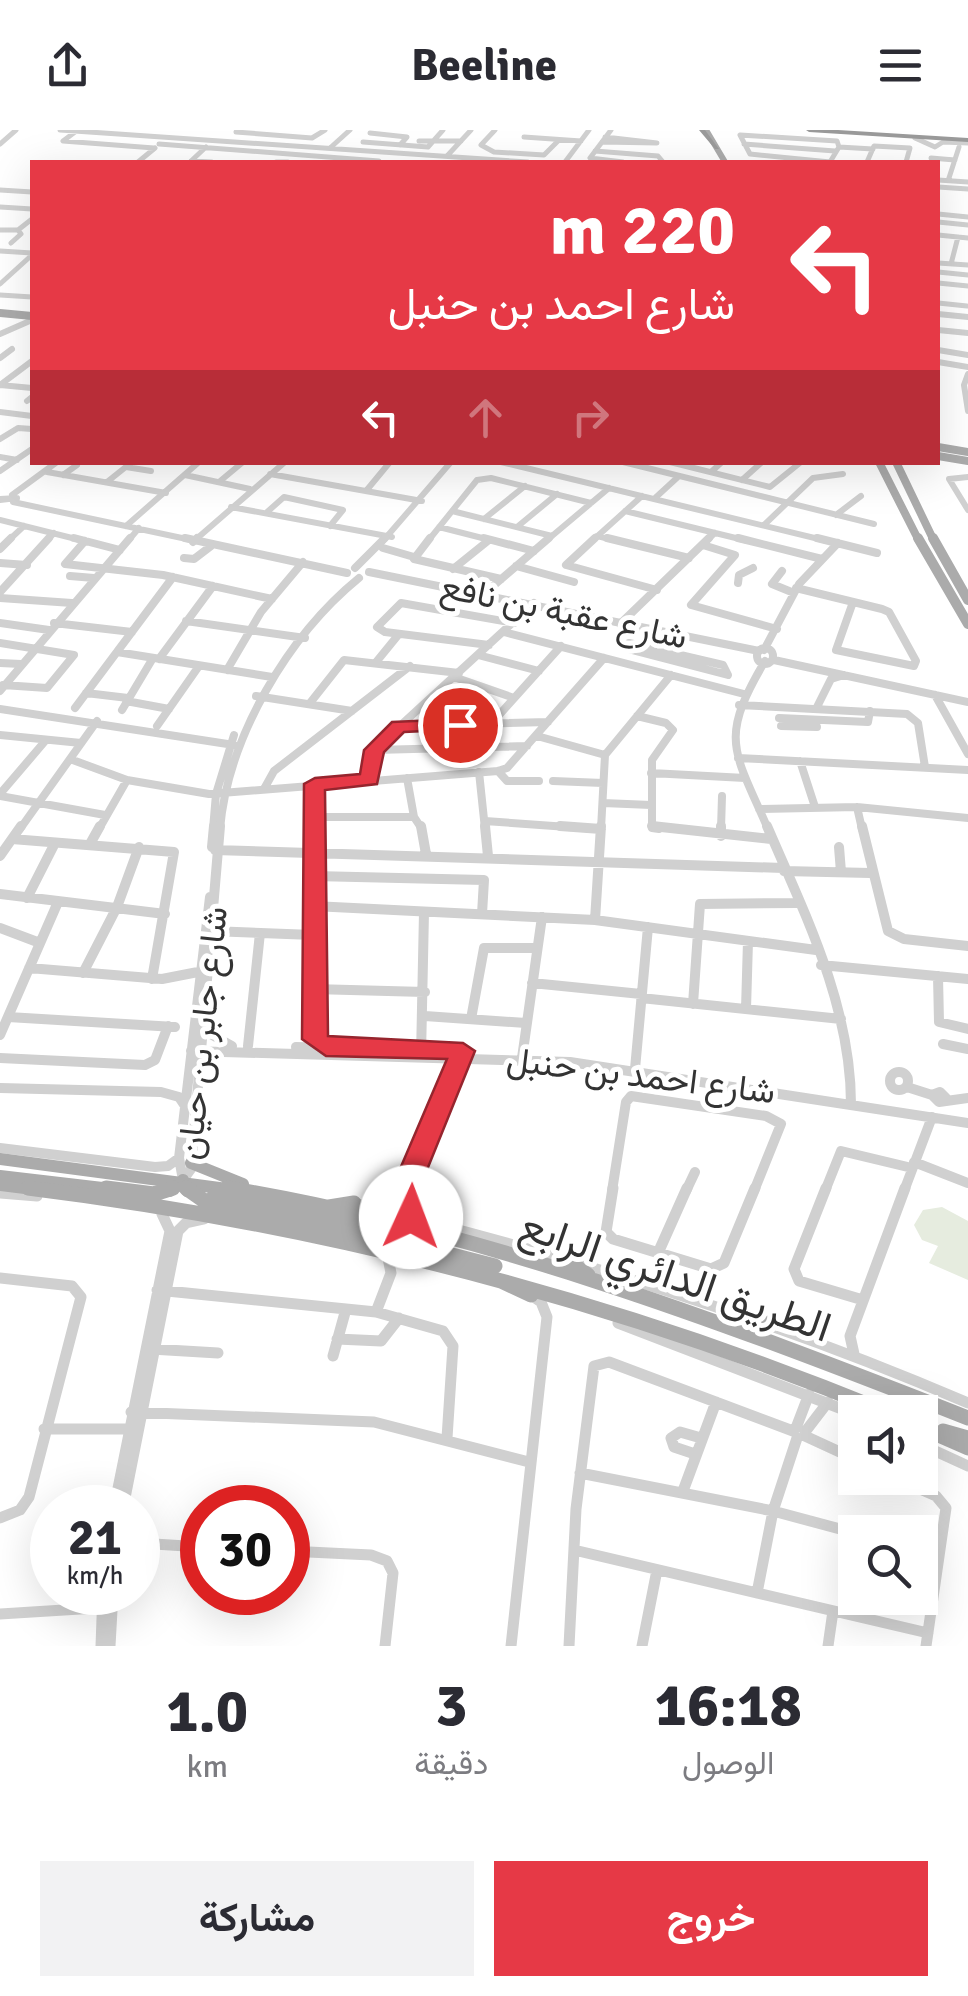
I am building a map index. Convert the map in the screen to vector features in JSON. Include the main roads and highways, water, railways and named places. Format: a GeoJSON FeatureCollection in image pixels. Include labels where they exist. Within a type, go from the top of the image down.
{"type":"FeatureCollection","features":[{"type":"Feature","properties":{"kind":"highway"},"geometry":{"type":"LineString","coordinates":[[703,130],[717,148]]}},
{"type":"Feature","properties":{"kind":"highway"},"geometry":{"type":"LineString","coordinates":[[810,130],[968,139]]}},
{"type":"Feature","properties":{"kind":"highway"},"geometry":{"type":"LineString","coordinates":[[877,130],[968,139]]}},
{"type":"Feature","properties":{"kind":"highway"},"geometry":{"type":"LineString","coordinates":[[902,130],[968,139]]}},
{"type":"Feature","properties":{"kind":"highway"},"geometry":{"type":"LineString","coordinates":[[840,131],[968,139]]}},
{"type":"Feature","properties":{"kind":"main road"},"geometry":{"type":"LineString","coordinates":[[703,130],[715,160]]}},
{"type":"Feature","properties":{"kind":"main road"},"geometry":{"type":"LineString","coordinates":[[717,148],[725,160]]}},
{"type":"Feature","properties":{"kind":"main road"},"geometry":{"type":"LineString","coordinates":[[1,316],[30,318]]}},
{"type":"Feature","properties":{"kind":"main road"},"geometry":{"type":"LineString","coordinates":[[940,452],[968,457]]}},
{"type":"Feature","properties":{"kind":"main road"},"geometry":{"type":"LineString","coordinates":[[880,465],[893,496],[968,624]]}},
{"type":"Feature","properties":{"kind":"main road"},"geometry":{"type":"LineString","coordinates":[[897,465],[942,558],[968,600]]}},
{"type":"Feature","properties":{"kind":"main road"},"geometry":{"type":"LineString","coordinates":[[942,578],[968,611]]}},
{"type":"Feature","properties":{"kind":"main road"},"geometry":{"type":"LineString","coordinates":[[63,1164],[87,1156]]}},
{"type":"Feature","properties":{"kind":"main road"},"geometry":{"type":"LineString","coordinates":[[185,1160],[274,1197]]}},
{"type":"Feature","properties":{"kind":"main road"},"geometry":{"type":"LineString","coordinates":[[1,1161],[141,1186],[149,1183],[146,1174]]}},
{"type":"Feature","properties":{"kind":"main road"},"geometry":{"type":"LineString","coordinates":[[1,1161],[154,1194],[175,1188],[183,1180],[187,1192],[216,1209],[481,1261],[510,1278]]}},
{"type":"Feature","properties":{"kind":"main road","name":"الطريق الدائري الرابع"},"geometry":{"type":"LineString","coordinates":[[1,1161],[146,1174],[413,1223],[592,1278],[733,1327],[968,1418]]}},
{"type":"Feature","properties":{"kind":"main road","name":"الطريق الدائري الرابع"},"geometry":{"type":"LineString","coordinates":[[0,1185],[216,1209],[475,1268],[691,1333],[844,1395]]}},
{"type":"Feature","properties":{"kind":"main road"},"geometry":{"type":"LineString","coordinates":[[216,1209],[214,1196],[221,1196],[390,1229],[413,1223]]}},
{"type":"Feature","properties":{"kind":"main road"},"geometry":{"type":"LineString","coordinates":[[328,1208],[354,1203]]}},
{"type":"Feature","properties":{"kind":"main road"},"geometry":{"type":"LineString","coordinates":[[560,1255],[592,1278]]}},
{"type":"Feature","properties":{"kind":"main road"},"geometry":{"type":"LineString","coordinates":[[475,1268],[530,1295]]}},
{"type":"Feature","properties":{"kind":"main road"},"geometry":{"type":"LineString","coordinates":[[733,1327],[770,1323]]}},
{"type":"Feature","properties":{"kind":"main road"},"geometry":{"type":"LineString","coordinates":[[938,1430],[968,1438]]}},
{"type":"Feature","properties":{"kind":"main road"},"geometry":{"type":"LineString","coordinates":[[938,1434],[968,1448]]}}]}
